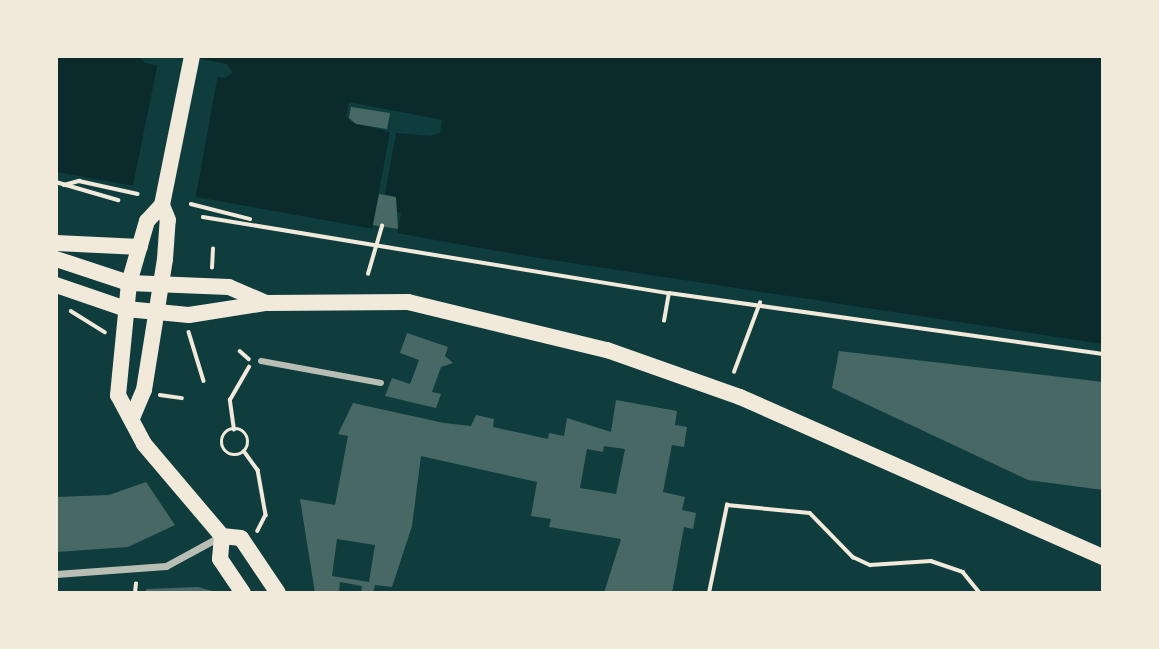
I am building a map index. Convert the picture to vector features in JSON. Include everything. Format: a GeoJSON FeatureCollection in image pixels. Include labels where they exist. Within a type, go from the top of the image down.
{"type":"FeatureCollection","features":[{"type":"Feature","properties":{"kind":"main road"},"geometry":{"type":"LineString","coordinates":[[191,56],[163,200],[147,221],[129,283],[118,395],[144,444],[222,536],[241,538],[278,593]]}},
{"type":"Feature","properties":{"kind":"main road"},"geometry":{"type":"LineString","coordinates":[[132,418],[144,390],[157,313],[169,220],[163,200]]}},
{"type":"Feature","properties":{"kind":"main road"},"geometry":{"type":"LineString","coordinates":[[56,243],[140,247]]}},
{"type":"Feature","properties":{"kind":"main road"},"geometry":{"type":"LineString","coordinates":[[56,259],[129,283],[229,287],[265,303]]}},
{"type":"Feature","properties":{"kind":"main road"},"geometry":{"type":"LineString","coordinates":[[56,285],[126,309],[157,313],[238,312],[265,303],[408,302],[607,350],[740,397],[1103,557]]}},
{"type":"Feature","properties":{"kind":"main road"},"geometry":{"type":"LineString","coordinates":[[222,536],[220,559],[243,593]]}},
{"type":"Feature","properties":{"kind":"street"},"geometry":{"type":"LineString","coordinates":[[258,360],[381,383]]}},
{"type":"Feature","properties":{"kind":"street"},"geometry":{"type":"LineString","coordinates":[[56,574],[166,566],[222,536]]}},
{"type":"Feature","properties":{"kind":"path"},"geometry":{"type":"LineString","coordinates":[[64,185],[79,181],[138,194]]}},
{"type":"Feature","properties":{"kind":"path"},"geometry":{"type":"LineString","coordinates":[[56,182],[118,200]]}},
{"type":"Feature","properties":{"kind":"path"},"geometry":{"type":"LineString","coordinates":[[191,204],[251,220],[669,293],[760,303],[1103,354]]}},
{"type":"Feature","properties":{"kind":"path"},"geometry":{"type":"LineString","coordinates":[[203,217],[251,220]]}},
{"type":"Feature","properties":{"kind":"path"},"geometry":{"type":"LineString","coordinates":[[368,274],[373,242],[382,226]]}},
{"type":"Feature","properties":{"kind":"path"},"geometry":{"type":"LineString","coordinates":[[212,269],[213,249]]}},
{"type":"Feature","properties":{"kind":"path"},"geometry":{"type":"LineString","coordinates":[[664,321],[669,293]]}},
{"type":"Feature","properties":{"kind":"path"},"geometry":{"type":"LineString","coordinates":[[734,372],[760,303]]}},
{"type":"Feature","properties":{"kind":"path"},"geometry":{"type":"LineString","coordinates":[[188,331],[204,381]]}},
{"type":"Feature","properties":{"kind":"path"},"geometry":{"type":"LineString","coordinates":[[234,430],[230,400],[258,360]]}},
{"type":"Feature","properties":{"kind":"path"},"geometry":{"type":"LineString","coordinates":[[157,395],[182,398]]}},
{"type":"Feature","properties":{"kind":"path"},"geometry":{"type":"LineString","coordinates":[[244,451],[225,451],[223,436],[234,430],[246,434],[244,451],[258,470],[266,515],[254,535]]}},
{"type":"Feature","properties":{"kind":"path"},"geometry":{"type":"LineString","coordinates":[[709,593],[727,505],[810,513],[853,557],[870,565],[931,561],[963,572],[980,593]]}},
{"type":"Feature","properties":{"kind":"path"},"geometry":{"type":"LineString","coordinates":[[135,593],[136,584]]}},
{"type":"Feature","properties":{"kind":"water"},"geometry":{"type":"Polygon","coordinates":[[[56,56],[139,56],[145,63],[224,78],[233,73],[227,64],[184,56],[1103,56],[1103,344],[526,256],[56,172],[56,56]]]}},
{"type":"Feature","properties":{"kind":"pier"},"geometry":{"type":"Polygon","coordinates":[[[158,62],[218,74],[195,201],[132,190],[158,62]]]}},
{"type":"Feature","properties":{"kind":"pier"},"geometry":{"type":"Polygon","coordinates":[[[349,102],[442,120],[440,133],[431,136],[396,133],[385,194],[396,197],[393,211],[401,213],[397,234],[372,229],[390,132],[352,122],[346,117],[349,102]]]}},
{"type":"Feature","properties":{"kind":"building"},"geometry":{"type":"Polygon","coordinates":[[[351,107],[390,113],[387,129],[356,124],[349,118],[351,107]]]}},
{"type":"Feature","properties":{"kind":"building"},"geometry":{"type":"Polygon","coordinates":[[[379,194],[396,197],[398,229],[373,225],[379,194]]]}},
{"type":"Feature","properties":{"kind":"building"},"geometry":{"type":"Polygon","coordinates":[[[407,333],[448,347],[445,356],[453,363],[441,367],[432,392],[441,394],[436,408],[385,396],[392,378],[410,384],[419,360],[400,353],[407,333]]]}},
{"type":"Feature","properties":{"kind":"building"},"geometry":{"type":"Polygon","coordinates":[[[839,351],[1103,382],[1103,490],[1028,480],[832,388],[839,351]]]}},
{"type":"Feature","properties":{"kind":"building"},"geometry":{"type":"Polygon","coordinates":[[[616,400],[677,411],[675,425],[687,427],[684,447],[672,445],[663,492],[685,497],[682,510],[696,513],[693,529],[684,527],[672,593],[604,593],[621,539],[549,527],[551,519],[531,516],[537,482],[421,456],[412,526],[392,587],[375,585],[373,593],[361,593],[362,586],[340,582],[339,593],[315,593],[300,499],[335,505],[348,436],[338,434],[353,403],[444,423],[471,426],[476,415],[494,419],[493,427],[548,439],[549,433],[564,436],[567,418],[611,432],[616,400]],[[604,446],[603,452],[587,449],[580,488],[616,494],[625,449],[604,446]],[[337,539],[332,576],[369,582],[375,545],[337,539]]]}},
{"type":"Feature","properties":{"kind":"building"},"geometry":{"type":"Polygon","coordinates":[[[146,482],[175,525],[128,547],[56,552],[56,497],[109,495],[146,482]]]}},
{"type":"Feature","properties":{"kind":"building"},"geometry":{"type":"Polygon","coordinates":[[[198,587],[219,593],[144,593],[147,589],[198,587]]]}}]}
